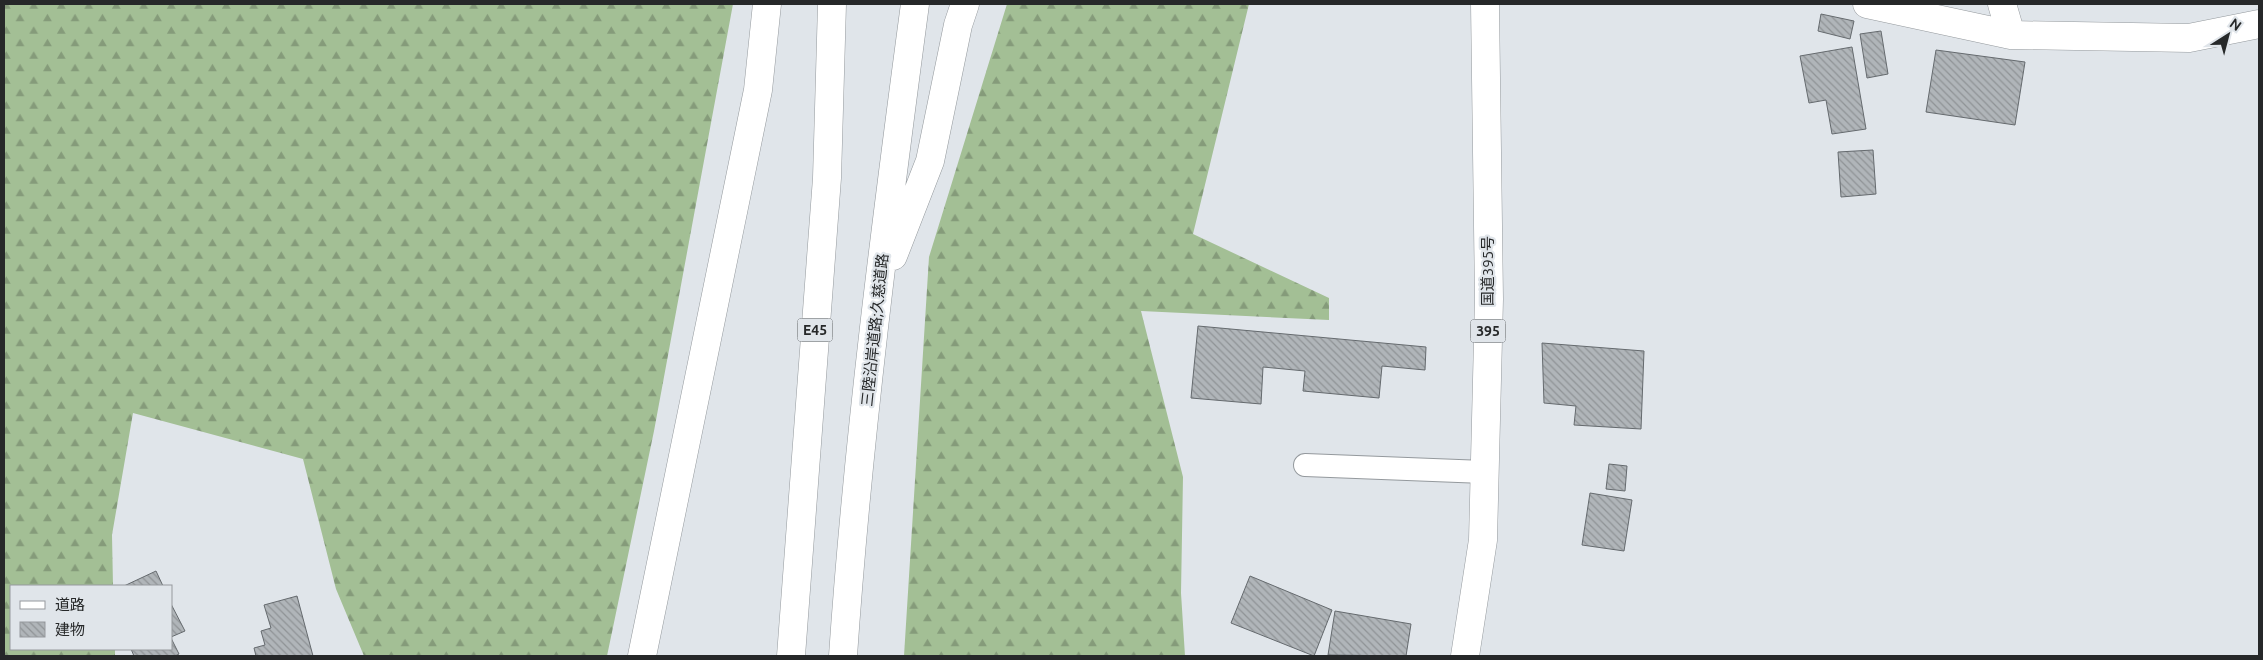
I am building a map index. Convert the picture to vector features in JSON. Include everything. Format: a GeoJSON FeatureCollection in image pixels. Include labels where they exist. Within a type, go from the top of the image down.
{"type":"FeatureCollection","features":[{"type":"Feature","properties":{"kind":"main road"},"geometry":{"type":"LineString","coordinates":[[642,656],[758,90],[767,4]]}},
{"type":"Feature","properties":{"kind":"main road","name":"E45"},"geometry":{"type":"LineString","coordinates":[[791,656],[826,178],[832,4]]}},
{"type":"Feature","properties":{"kind":"main road","name":"三陸沿岸道路;久慈道路"},"geometry":{"type":"LineString","coordinates":[[843,656],[851,542],[879,292],[915,4]]}},
{"type":"Feature","properties":{"kind":"main road"},"geometry":{"type":"LineString","coordinates":[[879,292],[930,160],[958,26],[965,4]]}},
{"type":"Feature","properties":{"kind":"main road","name":"国道395号"},"geometry":{"type":"LineString","coordinates":[[1465,656],[1483,540],[1489,299],[1485,4]]}},
{"type":"Feature","properties":{"kind":"main road"},"geometry":{"type":"LineString","coordinates":[[1867,4],[2011,35],[2189,38],[2259,24]]}},
{"type":"Feature","properties":{"kind":"main road"},"geometry":{"type":"LineString","coordinates":[[2002,4],[2011,35]]}},
{"type":"Feature","properties":{"kind":"lane"},"geometry":{"type":"LineString","coordinates":[[1306,464],[1484,472]]}},
{"type":"Feature","properties":{"kind":"green space"},"geometry":{"type":"Polygon","coordinates":[[[4,4],[733,4],[654,431],[607,656],[364,656],[336,589],[303,459],[133,413],[112,535],[113,585],[10,585],[10,650],[115,650],[115,656],[4,656],[4,4]]]}},
{"type":"Feature","properties":{"kind":"green space"},"geometry":{"type":"Polygon","coordinates":[[[1007,4],[1249,4],[1193,234],[1329,298],[1329,320],[1141,311],[1183,477],[1181,593],[1185,656],[904,656],[929,257],[1007,4]]]}},
{"type":"Feature","properties":{"kind":"building"},"geometry":{"type":"Polygon","coordinates":[[[1821,14],[1854,21],[1850,39],[1818,31],[1821,14]]]}},
{"type":"Feature","properties":{"kind":"building"},"geometry":{"type":"Polygon","coordinates":[[[1881,31],[1888,74],[1867,78],[1860,34],[1881,31]]]}},
{"type":"Feature","properties":{"kind":"building"},"geometry":{"type":"Polygon","coordinates":[[[1852,47],[1866,129],[1832,134],[1826,100],[1809,103],[1800,56],[1852,47]]]}},
{"type":"Feature","properties":{"kind":"building"},"geometry":{"type":"Polygon","coordinates":[[[1936,50],[2025,62],[2015,125],[1926,112],[1936,50]]]}},
{"type":"Feature","properties":{"kind":"building"},"geometry":{"type":"Polygon","coordinates":[[[1873,150],[1876,194],[1841,197],[1838,152],[1873,150]]]}},
{"type":"Feature","properties":{"kind":"building"},"geometry":{"type":"Polygon","coordinates":[[[1198,326],[1426,347],[1425,370],[1382,366],[1379,398],[1303,391],[1305,371],[1263,367],[1261,404],[1191,398],[1198,326]]]}},
{"type":"Feature","properties":{"kind":"building"},"geometry":{"type":"Polygon","coordinates":[[[1542,343],[1644,351],[1641,429],[1574,425],[1576,406],[1544,403],[1542,343]]]}},
{"type":"Feature","properties":{"kind":"building"},"geometry":{"type":"Polygon","coordinates":[[[1609,464],[1627,466],[1625,491],[1606,489],[1609,464]]]}},
{"type":"Feature","properties":{"kind":"building"},"geometry":{"type":"Polygon","coordinates":[[[1590,493],[1632,500],[1624,551],[1582,545],[1590,493]]]}},
{"type":"Feature","properties":{"kind":"building"},"geometry":{"type":"Polygon","coordinates":[[[156,571],[163,585],[126,585],[156,571]]]}},
{"type":"Feature","properties":{"kind":"building"},"geometry":{"type":"Polygon","coordinates":[[[1250,576],[1332,610],[1314,656],[1231,623],[1250,576]]]}},
{"type":"Feature","properties":{"kind":"building"},"geometry":{"type":"Polygon","coordinates":[[[297,596],[313,656],[256,656],[254,648],[265,645],[261,631],[271,628],[264,605],[297,596]]]}},
{"type":"Feature","properties":{"kind":"building"},"geometry":{"type":"Polygon","coordinates":[[[172,606],[185,631],[172,637],[172,606]]]}},
{"type":"Feature","properties":{"kind":"building"},"geometry":{"type":"Polygon","coordinates":[[[1335,611],[1411,624],[1406,656],[1328,655],[1335,611]]]}},
{"type":"Feature","properties":{"kind":"building"},"geometry":{"type":"Polygon","coordinates":[[[172,640],[179,654],[175,656],[134,656],[131,650],[172,650],[172,640]]]}}]}
